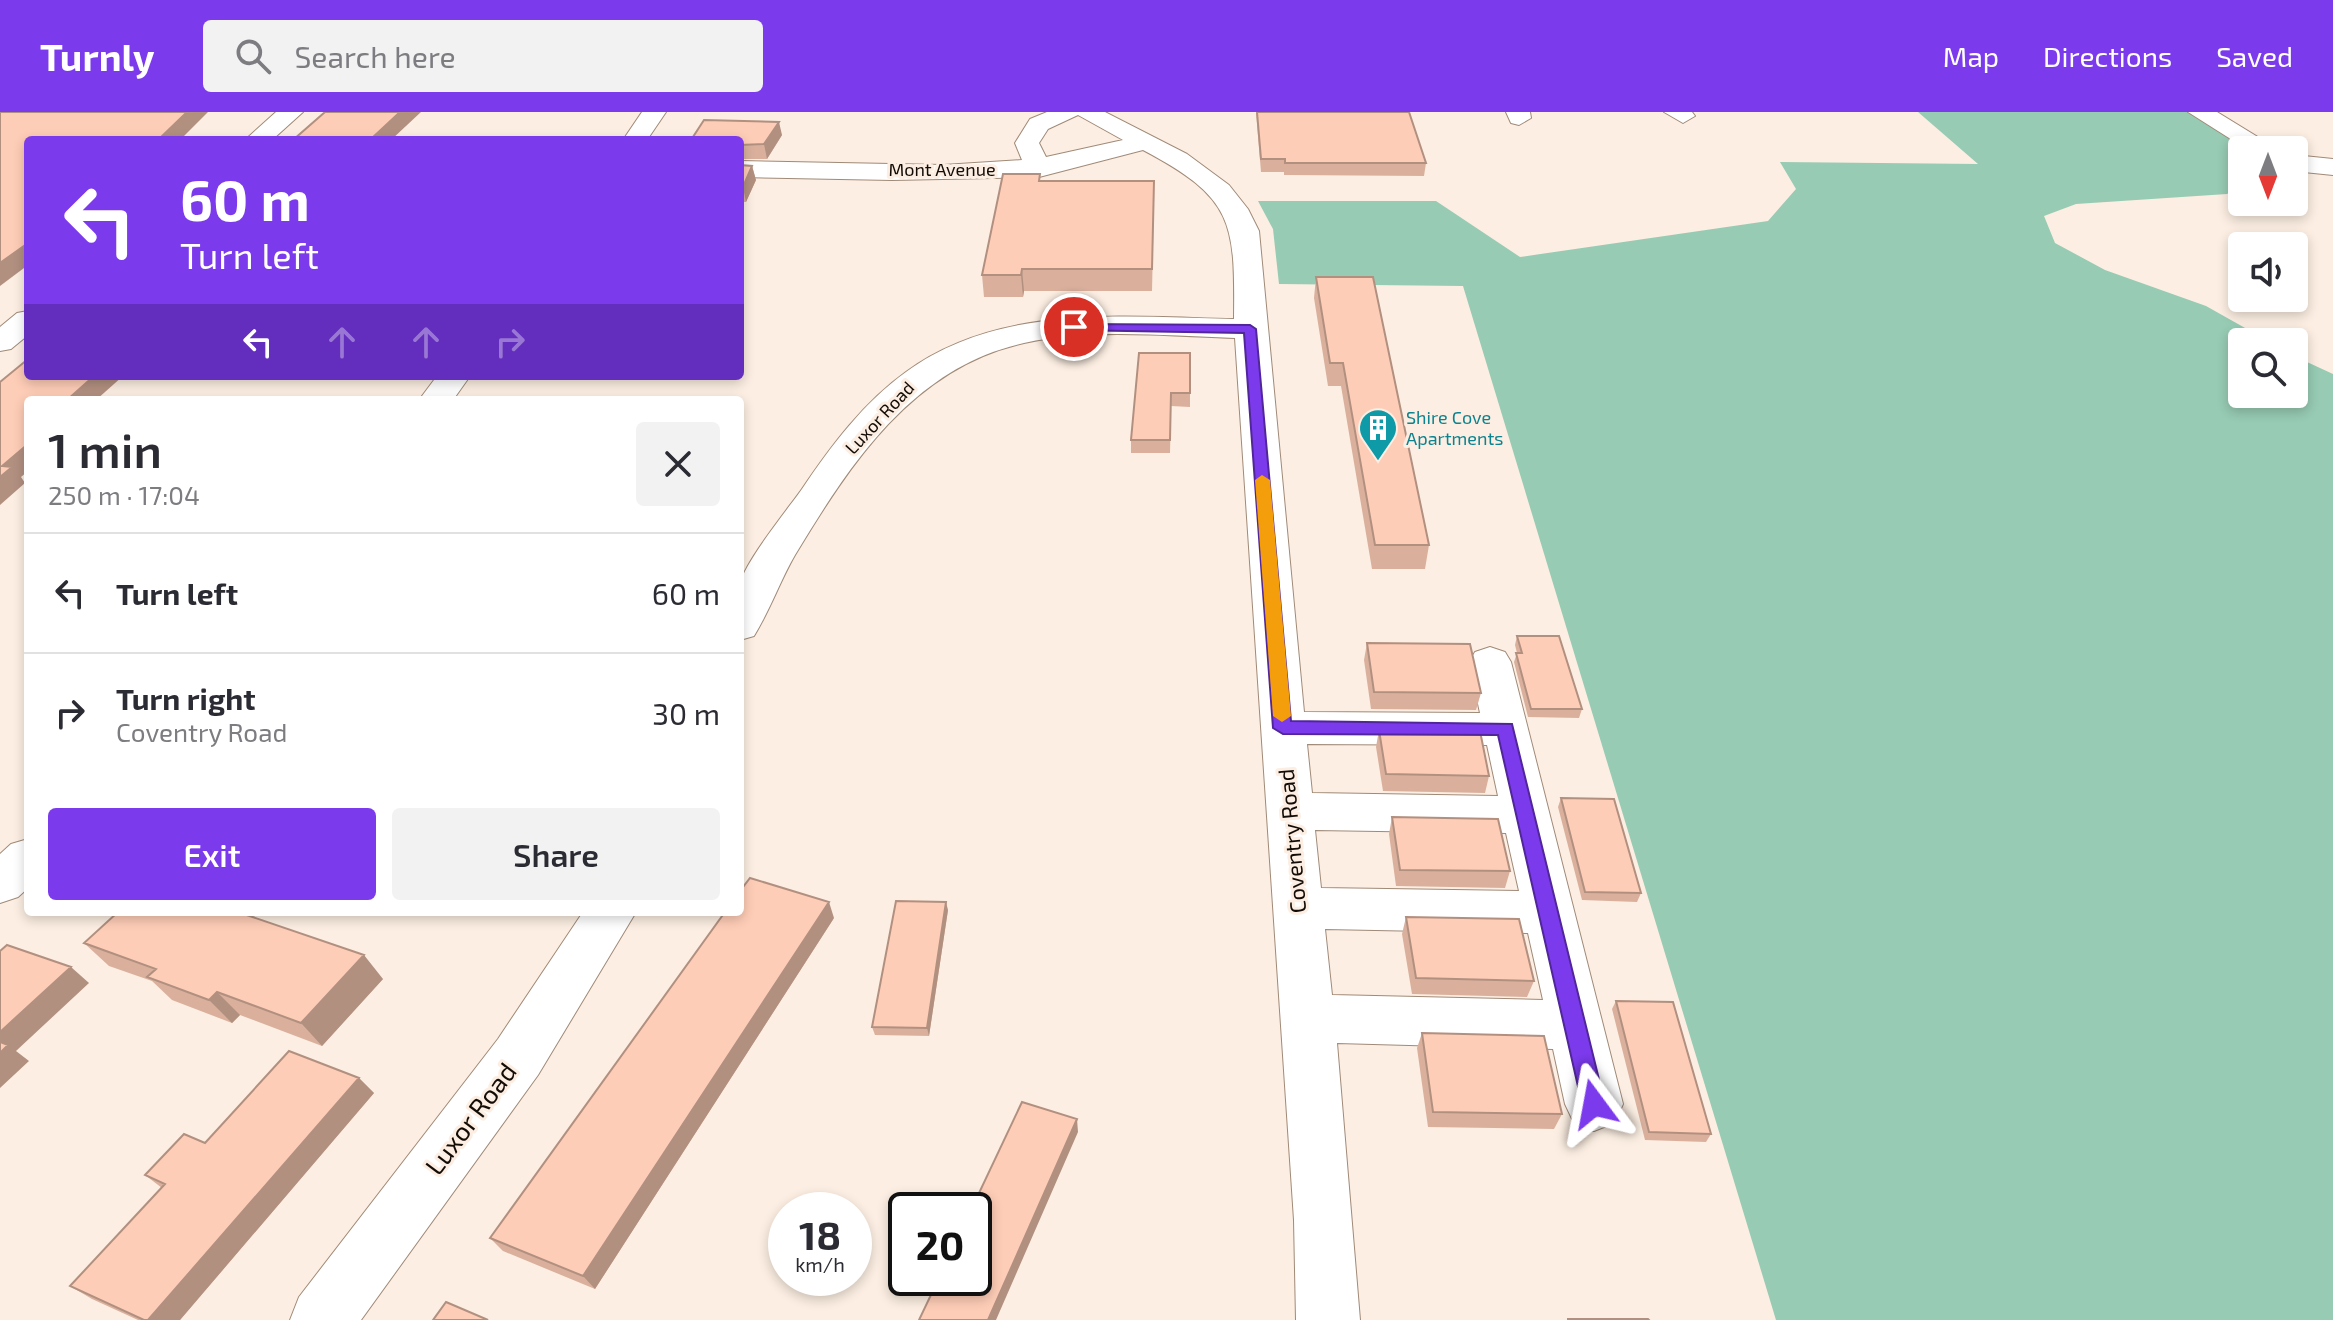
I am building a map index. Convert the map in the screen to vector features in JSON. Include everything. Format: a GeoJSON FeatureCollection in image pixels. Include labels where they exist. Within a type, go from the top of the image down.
{"type":"FeatureCollection","features":[{"type":"Feature","properties":{"kind":"street"},"geometry":{"type":"LineString","coordinates":[[262,136],[291,112]]}},
{"type":"Feature","properties":{"kind":"street"},"geometry":{"type":"LineString","coordinates":[[638,136],[654,112]]}},
{"type":"Feature","properties":{"kind":"street"},"geometry":{"type":"LineString","coordinates":[[1039,169],[1027,143],[1039,124],[1068,112]]}},
{"type":"Feature","properties":{"kind":"street","name":"Coventry Road"},"geometry":{"type":"LineString","coordinates":[[1087,112],[1200,172],[1226,195],[1237,210],[1246,238],[1250,329],[1307,1018],[1328,1320]]}},
{"type":"Feature","properties":{"kind":"street"},"geometry":{"type":"LineString","coordinates":[[2200,112],[2242,136]]}},
{"type":"Feature","properties":{"kind":"street","name":"Mont Avenue"},"geometry":{"type":"LineString","coordinates":[[744,169],[1039,169],[1085,161],[1141,143]]}},
{"type":"Feature","properties":{"kind":"street"},"geometry":{"type":"LineString","coordinates":[[2308,164],[2333,167]]}},
{"type":"Feature","properties":{"kind":"street"},"geometry":{"type":"LineString","coordinates":[[0,342],[24,323]]}},
{"type":"Feature","properties":{"kind":"street","name":"Luxor Road"},"geometry":{"type":"LineString","coordinates":[[744,616],[788,536],[835,467],[905,389],[955,355],[998,340],[1074,327],[1250,329]]}},
{"type":"Feature","properties":{"kind":"street"},"geometry":{"type":"LineString","coordinates":[[1490,662],[1594,1104]]}},
{"type":"Feature","properties":{"kind":"street"},"geometry":{"type":"LineString","coordinates":[[1283,728],[1506,729]]}},
{"type":"Feature","properties":{"kind":"street"},"geometry":{"type":"LineString","coordinates":[[1290,811],[1526,815]]}},
{"type":"Feature","properties":{"kind":"street"},"geometry":{"type":"LineString","coordinates":[[0,883],[24,862]]}},
{"type":"Feature","properties":{"kind":"street"},"geometry":{"type":"LineString","coordinates":[[1298,908],[1549,912]]}},
{"type":"Feature","properties":{"kind":"street","name":"Luxor Road"},"geometry":{"type":"LineString","coordinates":[[322,1320],[518,1057],[608,916]]}},
{"type":"Feature","properties":{"kind":"street"},"geometry":{"type":"LineString","coordinates":[[1307,1018],[1575,1025]]}},
{"type":"Feature","properties":{"kind":"green space"},"geometry":{"type":"Polygon","coordinates":[[[1918,112],[2200,112],[2242,136],[2228,136],[2227,194],[2076,204],[2044,216],[2055,243],[2105,270],[2206,306],[2245,328],[2228,328],[2228,408],[2308,408],[2308,362],[2333,374],[2333,1320],[1776,1320],[1463,286],[1279,284],[1273,229],[1258,201],[1436,201],[1520,257],[1768,221],[1796,189],[1780,162],[1978,164],[1918,112]]]}},
{"type":"Feature","properties":{"kind":"building"},"geometry":{"type":"Polygon","coordinates":[[[0,112],[187,112],[162,136],[24,136],[24,246],[0,263],[0,112]]]}},
{"type":"Feature","properties":{"kind":"building"},"geometry":{"type":"Polygon","coordinates":[[[325,112],[400,112],[374,136],[298,136],[325,112]]]}},
{"type":"Feature","properties":{"kind":"building"},"geometry":{"type":"Polygon","coordinates":[[[1257,112],[1409,112],[1426,163],[1285,163],[1285,159],[1261,159],[1257,112]]]}},
{"type":"Feature","properties":{"kind":"building"},"geometry":{"type":"Polygon","coordinates":[[[704,120],[779,122],[764,144],[744,145],[744,136],[694,136],[704,120]]]}},
{"type":"Feature","properties":{"kind":"building"},"geometry":{"type":"Polygon","coordinates":[[[744,165],[752,166],[744,185],[744,165]]]}},
{"type":"Feature","properties":{"kind":"building"},"geometry":{"type":"Polygon","coordinates":[[[1003,174],[1040,174],[1039,181],[1154,181],[1152,269],[1022,269],[1021,275],[982,275],[1003,174]]]}},
{"type":"Feature","properties":{"kind":"building"},"geometry":{"type":"Polygon","coordinates":[[[1316,277],[1373,277],[1429,545],[1375,545],[1343,363],[1330,363],[1316,277]]]}},
{"type":"Feature","properties":{"kind":"building"},"geometry":{"type":"Polygon","coordinates":[[[1139,353],[1190,353],[1190,393],[1171,393],[1170,440],[1131,440],[1139,353]]]}},
{"type":"Feature","properties":{"kind":"building"},"geometry":{"type":"Polygon","coordinates":[[[24,362],[24,380],[90,380],[72,396],[24,396],[24,447],[2,466],[12,467],[0,477],[0,382],[24,362]]]}},
{"type":"Feature","properties":{"kind":"building"},"geometry":{"type":"Polygon","coordinates":[[[1517,636],[1559,636],[1582,709],[1531,709],[1516,653],[1522,653],[1517,636]]]}},
{"type":"Feature","properties":{"kind":"building"},"geometry":{"type":"Polygon","coordinates":[[[1367,643],[1470,644],[1481,693],[1374,692],[1367,643]]]}},
{"type":"Feature","properties":{"kind":"building"},"geometry":{"type":"Polygon","coordinates":[[[1379,730],[1480,731],[1489,776],[1386,774],[1379,730]]]}},
{"type":"Feature","properties":{"kind":"building"},"geometry":{"type":"Polygon","coordinates":[[[1561,798],[1614,799],[1641,893],[1585,892],[1561,798]]]}},
{"type":"Feature","properties":{"kind":"building"},"geometry":{"type":"Polygon","coordinates":[[[1392,817],[1498,819],[1510,871],[1400,870],[1392,817]]]}},
{"type":"Feature","properties":{"kind":"building"},"geometry":{"type":"Polygon","coordinates":[[[750,878],[829,902],[583,1276],[490,1238],[722,916],[744,916],[744,886],[750,878]]]}},
{"type":"Feature","properties":{"kind":"building"},"geometry":{"type":"Polygon","coordinates":[[[896,901],[946,902],[927,1028],[872,1027],[896,901]]]}},
{"type":"Feature","properties":{"kind":"building"},"geometry":{"type":"Polygon","coordinates":[[[114,916],[250,916],[364,955],[301,1023],[217,992],[209,1000],[147,977],[156,969],[84,943],[114,916]]]}},
{"type":"Feature","properties":{"kind":"building"},"geometry":{"type":"Polygon","coordinates":[[[1406,917],[1519,919],[1534,981],[1416,978],[1406,917]]]}},
{"type":"Feature","properties":{"kind":"building"},"geometry":{"type":"Polygon","coordinates":[[[7,945],[71,967],[0,1032],[0,951],[7,945]]]}},
{"type":"Feature","properties":{"kind":"building"},"geometry":{"type":"Polygon","coordinates":[[[1616,1001],[1673,1002],[1711,1134],[1649,1132],[1616,1001]]]}},
{"type":"Feature","properties":{"kind":"building"},"geometry":{"type":"Polygon","coordinates":[[[1422,1033],[1544,1036],[1562,1114],[1433,1112],[1422,1033]]]}},
{"type":"Feature","properties":{"kind":"building"},"geometry":{"type":"Polygon","coordinates":[[[0,1042],[8,1045],[0,1053],[0,1042]]]}},
{"type":"Feature","properties":{"kind":"building"},"geometry":{"type":"Polygon","coordinates":[[[289,1051],[359,1078],[148,1320],[70,1286],[165,1184],[145,1175],[184,1134],[205,1143],[289,1051]]]}},
{"type":"Feature","properties":{"kind":"building"},"geometry":{"type":"Polygon","coordinates":[[[1022,1102],[1077,1119],[988,1320],[919,1320],[930,1296],[992,1296],[992,1192],[980,1192],[1022,1102]]]}},
{"type":"Feature","properties":{"kind":"building"},"geometry":{"type":"Polygon","coordinates":[[[446,1302],[488,1320],[433,1320],[446,1302]]]}},
{"type":"Feature","properties":{"kind":"building"},"geometry":{"type":"Polygon","coordinates":[[[1648,1319],[1649,1320],[1568,1320],[1648,1319]]]}},
{"type":"Feature","properties":{"kind":"slow traffic"},"geometry":{"type":"LineString","coordinates":[[1262,480],[1282,716]]}},
{"type":"Feature","properties":{"kind":"place","name":"Shire Cove Apartments"},"geometry":{"type":"Point","coordinates":[1378,462]}},
{"type":"Feature","properties":{"kind":"route"},"geometry":{"type":"LineString","coordinates":[[1074,327],[1250,329],[1283,728],[1506,729],[1594,1104]]}}]}
